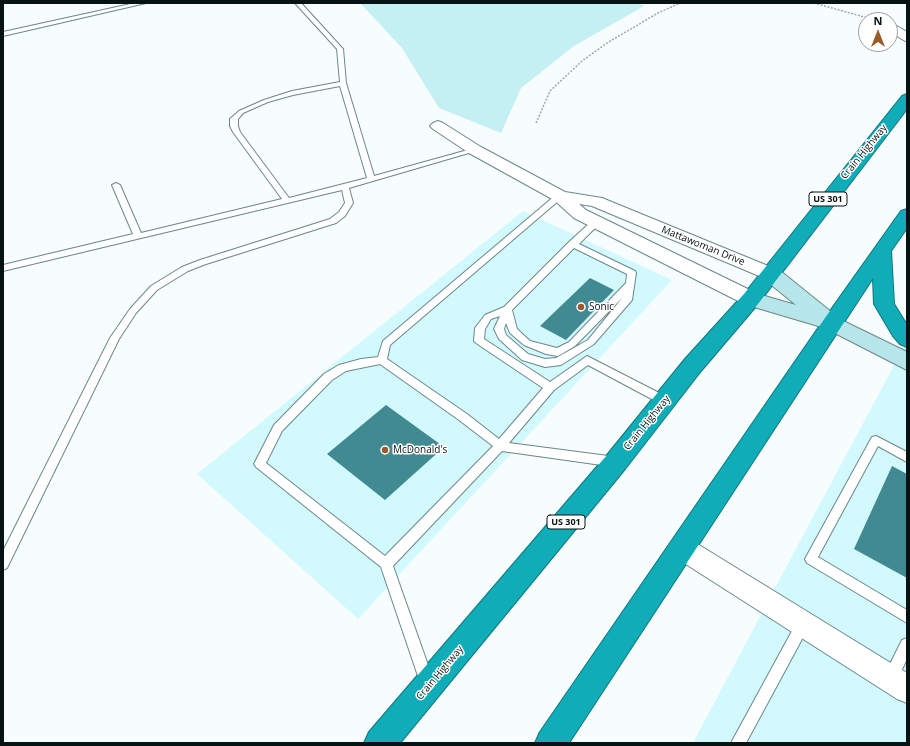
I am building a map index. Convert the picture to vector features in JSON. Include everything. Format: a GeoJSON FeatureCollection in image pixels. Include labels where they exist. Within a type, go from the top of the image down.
{"type":"FeatureCollection","features":[{"type":"Feature","properties":{"kind":"highway","name":"Crain Highway"},"geometry":{"type":"LineString","coordinates":[[380,743],[616,462],[715,339],[751,299],[907,99]]}},
{"type":"Feature","properties":{"kind":"highway"},"geometry":{"type":"LineString","coordinates":[[551,743],[832,323],[882,251],[905,222]]}},
{"type":"Feature","properties":{"kind":"highway"},"geometry":{"type":"LineString","coordinates":[[882,251],[884,304],[900,331],[907,338]]}},
{"type":"Feature","properties":{"kind":"street"},"geometry":{"type":"LineString","coordinates":[[898,31],[907,38]]}},
{"type":"Feature","properties":{"kind":"street","name":"Mattawoman Drive"},"geometry":{"type":"LineString","coordinates":[[438,126],[475,150],[560,196],[580,214],[751,299],[832,323],[907,362]]}},
{"type":"Feature","properties":{"kind":"street","name":"Mattawoman Drive"},"geometry":{"type":"LineString","coordinates":[[560,196],[596,202],[771,274],[832,323]]}},
{"type":"Feature","properties":{"kind":"street"},"geometry":{"type":"LineString","coordinates":[[682,548],[898,684]]}},
{"type":"Feature","properties":{"kind":"lane"},"geometry":{"type":"LineString","coordinates":[[3,34],[143,3]]}},
{"type":"Feature","properties":{"kind":"lane"},"geometry":{"type":"LineString","coordinates":[[298,3],[340,49],[344,83],[371,178]]}},
{"type":"Feature","properties":{"kind":"lane"},"geometry":{"type":"LineString","coordinates":[[286,201],[237,132],[234,126],[234,119],[242,112],[266,101],[292,93],[344,83]]}},
{"type":"Feature","properties":{"kind":"lane"},"geometry":{"type":"LineString","coordinates":[[3,268],[286,201],[475,150]]}},
{"type":"Feature","properties":{"kind":"lane"},"geometry":{"type":"LineString","coordinates":[[116,185],[138,236]]}},
{"type":"Feature","properties":{"kind":"lane"},"geometry":{"type":"LineString","coordinates":[[3,564],[115,338],[133,310],[154,288],[185,269],[333,221],[342,214],[349,203],[345,186]]}},
{"type":"Feature","properties":{"kind":"lane"},"geometry":{"type":"LineString","coordinates":[[382,360],[386,343],[560,196]]}},
{"type":"Feature","properties":{"kind":"lane"},"geometry":{"type":"LineString","coordinates":[[550,387],[479,341],[480,328],[488,317],[507,309],[596,222]]}},
{"type":"Feature","properties":{"kind":"lane"},"geometry":{"type":"LineString","coordinates":[[507,309],[499,329],[502,337],[525,357],[545,363],[558,362],[591,342],[627,300],[632,273],[572,244]]}},
{"type":"Feature","properties":{"kind":"lane"},"geometry":{"type":"LineString","coordinates":[[428,687],[386,564],[260,464],[278,428],[328,377],[343,368],[382,360],[463,417],[500,446],[616,462]]}},
{"type":"Feature","properties":{"kind":"lane"},"geometry":{"type":"LineString","coordinates":[[386,564],[500,446],[550,387],[587,360],[665,401]]}},
{"type":"Feature","properties":{"kind":"lane"},"geometry":{"type":"LineString","coordinates":[[907,457],[876,440],[811,559],[907,617]]}},
{"type":"Feature","properties":{"kind":"lane"},"geometry":{"type":"LineString","coordinates":[[738,743],[802,624]]}},
{"type":"Feature","properties":{"kind":"lane"},"geometry":{"type":"LineString","coordinates":[[898,684],[907,645]]}},
{"type":"Feature","properties":{"kind":"path"},"geometry":{"type":"LineString","coordinates":[[536,123],[550,91],[582,61],[607,43],[680,3]]}},
{"type":"Feature","properties":{"kind":"path"},"geometry":{"type":"LineString","coordinates":[[814,3],[858,15]]}},
{"type":"Feature","properties":{"kind":"shaded area"},"geometry":{"type":"Polygon","coordinates":[[[360,3],[637,3],[644,6],[574,46],[521,88],[501,133],[439,108],[402,48],[360,3]]]}},
{"type":"Feature","properties":{"kind":"shaded area"},"geometry":{"type":"Polygon","coordinates":[[[523,211],[672,280],[358,619],[197,474],[523,211]]]}},
{"type":"Feature","properties":{"kind":"shaded area"},"geometry":{"type":"Polygon","coordinates":[[[907,341],[907,743],[693,743],[783,573],[907,341]]]}},
{"type":"Feature","properties":{"kind":"building","name":"Sonic"},"geometry":{"type":"Polygon","coordinates":[[[590,278],[614,290],[566,340],[540,326],[590,278]]]}},
{"type":"Feature","properties":{"kind":"building","name":"McDonald's"},"geometry":{"type":"Polygon","coordinates":[[[386,405],[444,447],[385,500],[327,454],[386,405]]]}},
{"type":"Feature","properties":{"kind":"building"},"geometry":{"type":"Polygon","coordinates":[[[892,466],[907,474],[907,578],[854,549],[892,466]]]}},
{"type":"Feature","properties":{"kind":"place","name":"Sonic"},"geometry":{"type":"Point","coordinates":[581,307]}},
{"type":"Feature","properties":{"kind":"place","name":"McDonald's"},"geometry":{"type":"Point","coordinates":[385,450]}}]}
